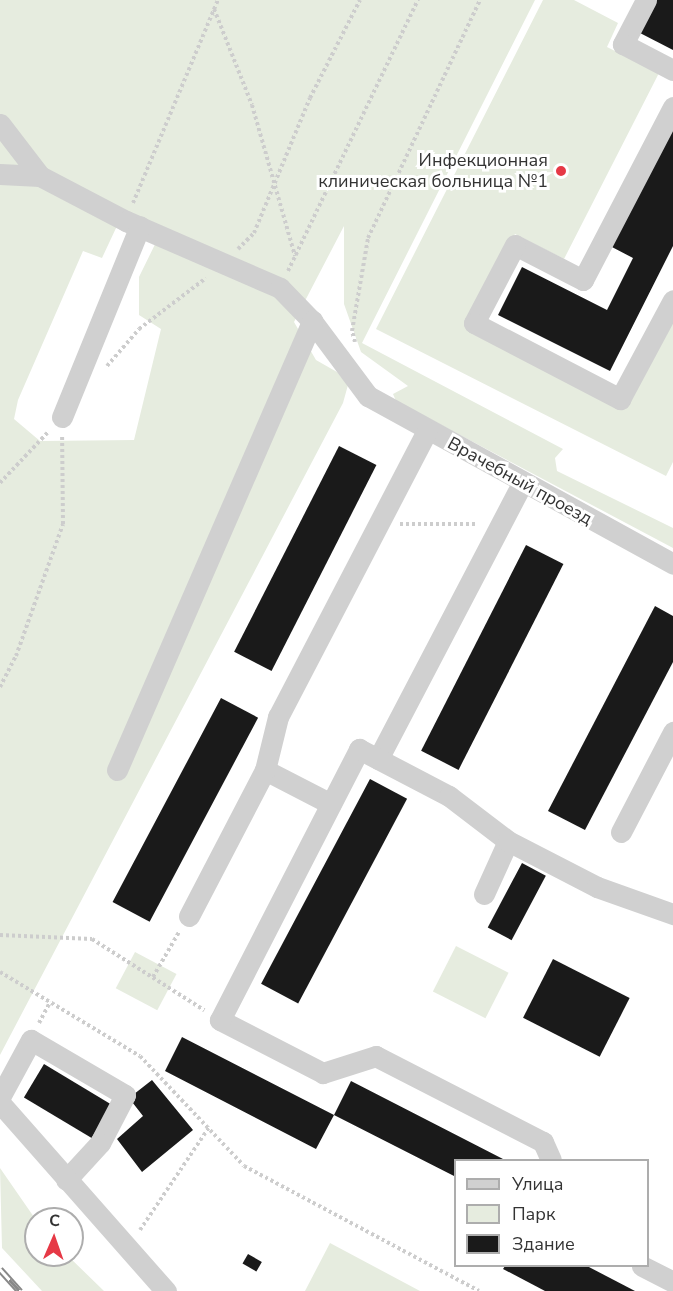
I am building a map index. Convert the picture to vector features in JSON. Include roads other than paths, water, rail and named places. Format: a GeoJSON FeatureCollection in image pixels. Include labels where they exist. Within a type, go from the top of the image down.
{"type":"FeatureCollection","features":[{"type":"Feature","properties":{"kind":"street"},"geometry":{"type":"LineString","coordinates":[[646,0],[623,44],[673,70]]}},
{"type":"Feature","properties":{"kind":"street"},"geometry":{"type":"LineString","coordinates":[[673,107],[583,280],[515,244],[474,323],[621,399],[673,300]]}},
{"type":"Feature","properties":{"kind":"street"},"geometry":{"type":"LineString","coordinates":[[0,124],[40,176]]}},
{"type":"Feature","properties":{"kind":"street"},"geometry":{"type":"LineString","coordinates":[[0,174],[40,176],[133,223],[280,288],[312,321],[117,770]]}},
{"type":"Feature","properties":{"kind":"street"},"geometry":{"type":"LineString","coordinates":[[62,417],[133,223]]}},
{"type":"Feature","properties":{"kind":"street","name":"Врачебный проезд"},"geometry":{"type":"LineString","coordinates":[[312,321],[368,396],[427,431],[673,564]]}},
{"type":"Feature","properties":{"kind":"street"},"geometry":{"type":"LineString","coordinates":[[189,916],[265,770],[278,717],[427,431]]}},
{"type":"Feature","properties":{"kind":"street"},"geometry":{"type":"LineString","coordinates":[[378,759],[522,483]]}},
{"type":"Feature","properties":{"kind":"street"},"geometry":{"type":"LineString","coordinates":[[621,832],[673,732]]}},
{"type":"Feature","properties":{"kind":"street"},"geometry":{"type":"LineString","coordinates":[[549,1159],[543,1142],[376,1056],[323,1073],[220,1020],[359,749],[449,795],[508,841],[597,886],[673,914]]}},
{"type":"Feature","properties":{"kind":"street"},"geometry":{"type":"LineString","coordinates":[[265,770],[331,804]]}},
{"type":"Feature","properties":{"kind":"street"},"geometry":{"type":"LineString","coordinates":[[484,894],[508,841]]}},
{"type":"Feature","properties":{"kind":"street"},"geometry":{"type":"LineString","coordinates":[[0,1097],[31,1040],[125,1095],[100,1143],[66,1180]]}},
{"type":"Feature","properties":{"kind":"street"},"geometry":{"type":"LineString","coordinates":[[0,1103],[127,1251],[166,1291]]}},
{"type":"Feature","properties":{"kind":"street"},"geometry":{"type":"LineString","coordinates":[[644,1267],[673,1282]]}},
{"type":"Feature","properties":{"kind":"railway"},"geometry":{"type":"LineString","coordinates":[[0,1269],[20,1291]]}},
{"type":"Feature","properties":{"kind":"place","name":"Инфекционная клиническая больница №1"},"geometry":{"type":"Point","coordinates":[561,171]}}]}
